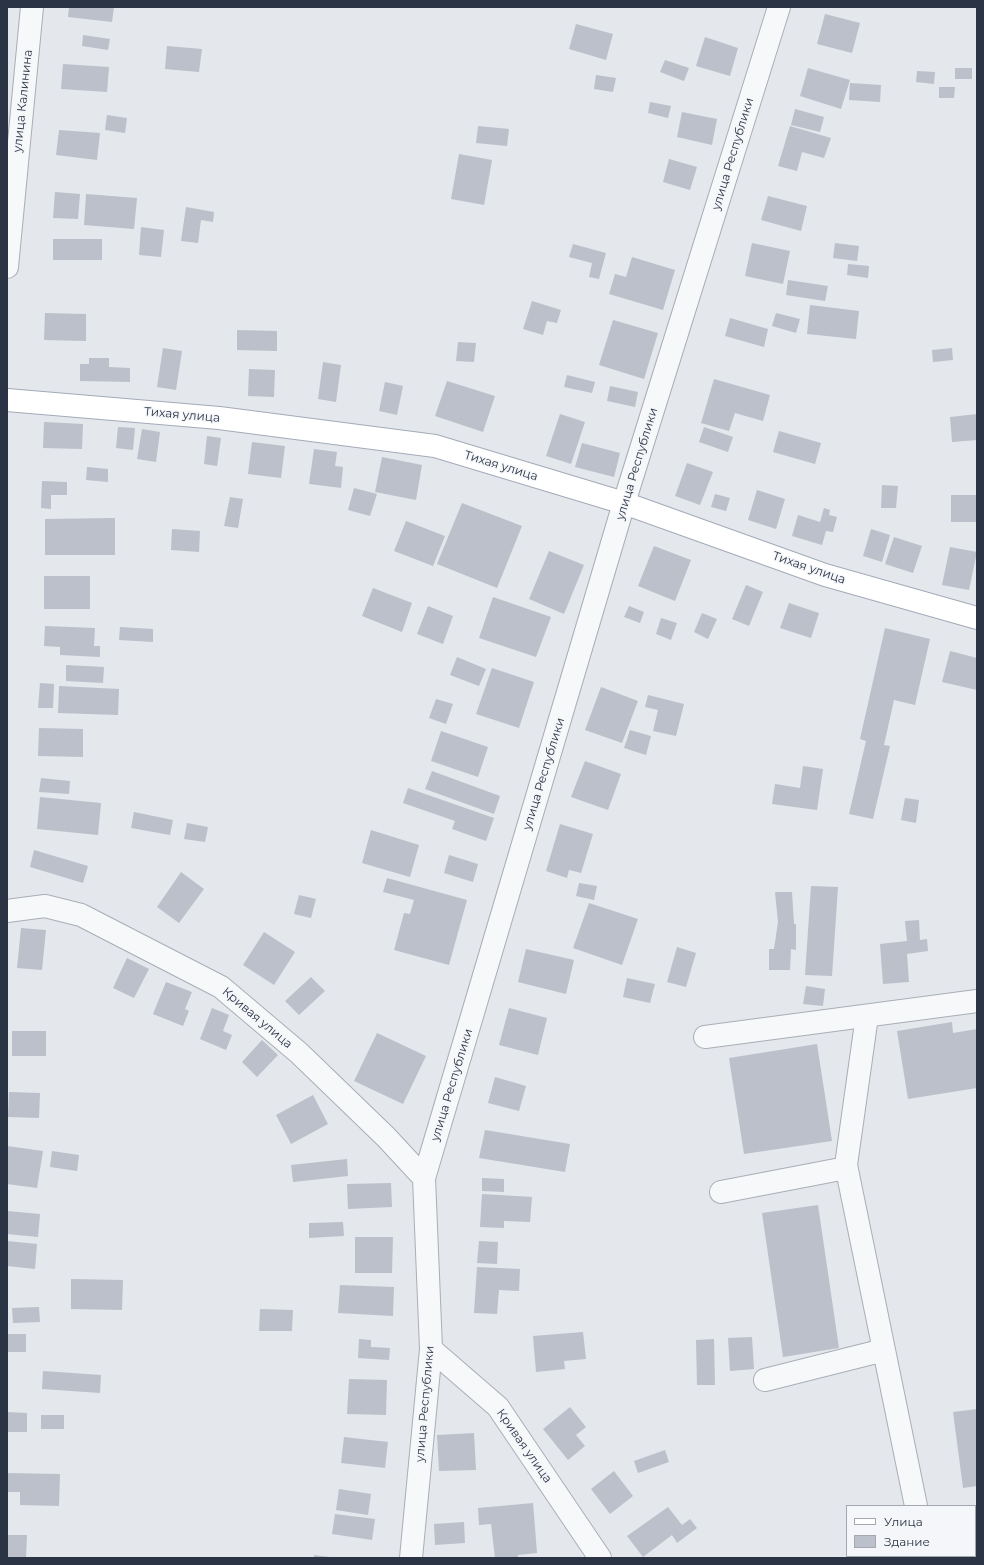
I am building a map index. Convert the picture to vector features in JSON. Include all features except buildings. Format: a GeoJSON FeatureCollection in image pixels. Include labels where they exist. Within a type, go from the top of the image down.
{"type":"FeatureCollection","features":[{"type":"Feature","properties":{"kind":"main road","name":"Тихая улица"},"geometry":{"type":"LineString","coordinates":[[7,400],[219,418],[435,446],[624,503],[825,575],[977,618]]}},
{"type":"Feature","properties":{"kind":"street","name":"улица Калинина"},"geometry":{"type":"LineString","coordinates":[[7,268],[32,7]]}},
{"type":"Feature","properties":{"kind":"street","name":"улица Республики"},"geometry":{"type":"LineString","coordinates":[[411,1558],[431,1349],[424,1178],[624,503],[779,7]]}},
{"type":"Feature","properties":{"kind":"street","name":"Кривая улица"},"geometry":{"type":"LineString","coordinates":[[7,910],[45,906],[81,915],[221,987],[299,1053],[386,1137],[424,1178]]}},
{"type":"Feature","properties":{"kind":"street"},"geometry":{"type":"LineString","coordinates":[[705,1037],[977,1001]]}},
{"type":"Feature","properties":{"kind":"street"},"geometry":{"type":"LineString","coordinates":[[867,1016],[846,1168],[916,1505]]}},
{"type":"Feature","properties":{"kind":"street"},"geometry":{"type":"LineString","coordinates":[[721,1192],[846,1168]]}},
{"type":"Feature","properties":{"kind":"street","name":"Кривая улица"},"geometry":{"type":"LineString","coordinates":[[431,1349],[498,1407],[600,1558]]}},
{"type":"Feature","properties":{"kind":"street"},"geometry":{"type":"LineString","coordinates":[[765,1380],[884,1350]]}}]}
